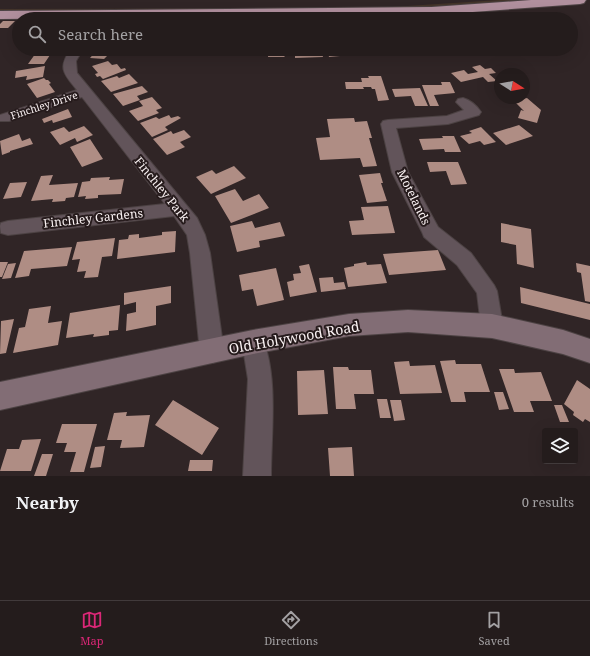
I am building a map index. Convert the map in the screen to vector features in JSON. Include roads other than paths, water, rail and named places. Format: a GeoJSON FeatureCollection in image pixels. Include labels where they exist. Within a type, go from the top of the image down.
{"type":"FeatureCollection","features":[{"type":"Feature","properties":{"kind":"highway"},"geometry":{"type":"LineString","coordinates":[[0,6],[311,5],[462,0]]}},
{"type":"Feature","properties":{"kind":"highway"},"geometry":{"type":"LineString","coordinates":[[313,12],[417,11],[580,0]]}},
{"type":"Feature","properties":{"kind":"highway"},"geometry":{"type":"LineString","coordinates":[[0,15],[12,15]]}},
{"type":"Feature","properties":{"kind":"street","name":"Finchley Park"},"geometry":{"type":"LineString","coordinates":[[71,56],[68,66],[71,74],[190,223],[196,234],[200,253],[212,352]]}},
{"type":"Feature","properties":{"kind":"street","name":"Finchley Drive"},"geometry":{"type":"LineString","coordinates":[[4,118],[84,92]]}},
{"type":"Feature","properties":{"kind":"street","name":"Motelands"},"geometry":{"type":"LineString","coordinates":[[463,102],[474,112],[448,120],[388,124],[400,172],[431,232],[464,259],[487,291],[492,326]]}},
{"type":"Feature","properties":{"kind":"street","name":"Finchley Gardens"},"geometry":{"type":"LineString","coordinates":[[8,228],[178,209]]}},
{"type":"Feature","properties":{"kind":"street","name":"Old Holywood Road"},"geometry":{"type":"LineString","coordinates":[[0,396],[212,352],[253,342],[349,325],[408,321],[492,326],[563,342],[590,351]]}},
{"type":"Feature","properties":{"kind":"street"},"geometry":{"type":"LineString","coordinates":[[253,342],[260,379],[257,476]]}}]}
